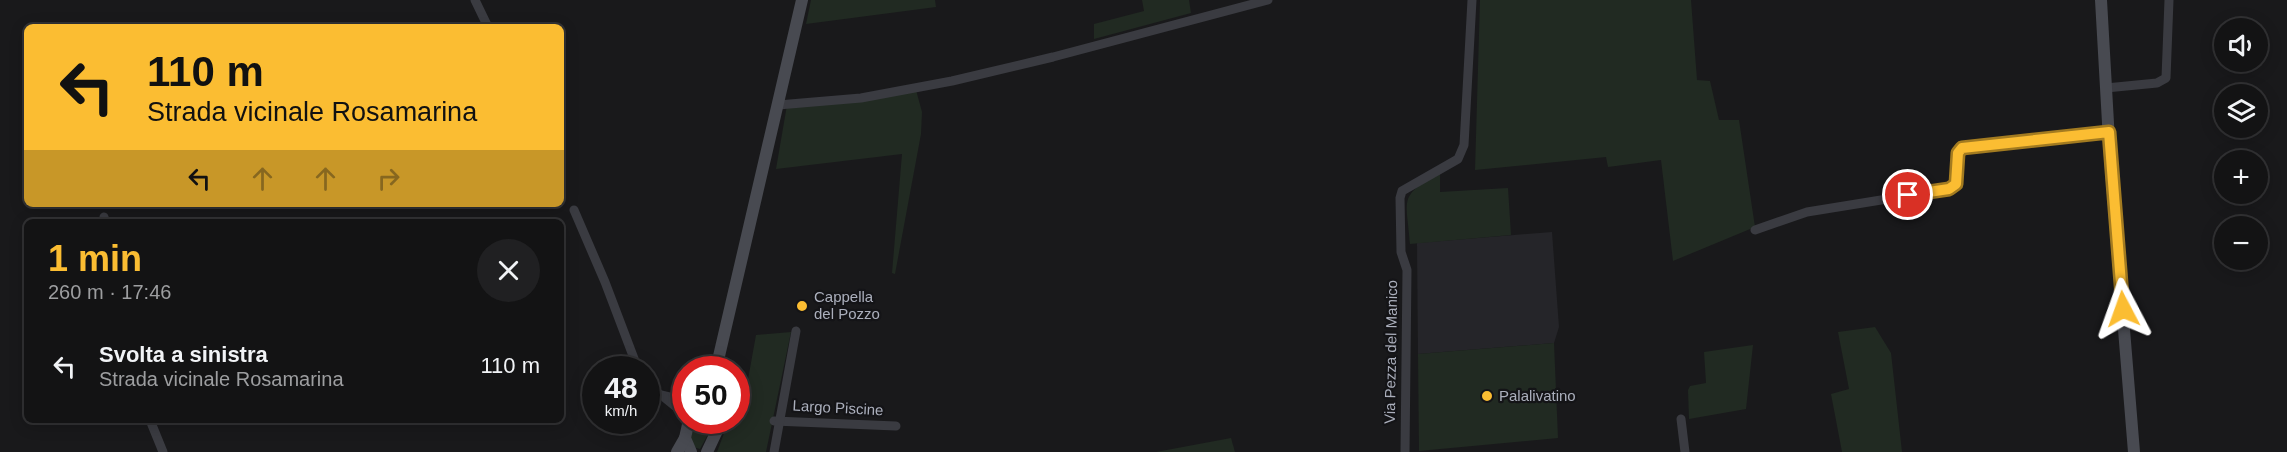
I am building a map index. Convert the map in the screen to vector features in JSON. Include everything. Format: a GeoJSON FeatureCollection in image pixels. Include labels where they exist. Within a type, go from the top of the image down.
{"type":"FeatureCollection","features":[{"type":"Feature","properties":{"kind":"main road"},"geometry":{"type":"LineString","coordinates":[[719,356],[801,0]]}},
{"type":"Feature","properties":{"kind":"main road"},"geometry":{"type":"LineString","coordinates":[[2101,0],[2134,452]]}},
{"type":"Feature","properties":{"kind":"main road"},"geometry":{"type":"LineString","coordinates":[[724,356],[729,314]]}},
{"type":"Feature","properties":{"kind":"main road"},"geometry":{"type":"LineString","coordinates":[[677,452],[686,434]]}},
{"type":"Feature","properties":{"kind":"main road"},"geometry":{"type":"LineString","coordinates":[[709,451],[716,434]]}},
{"type":"Feature","properties":{"kind":"main road"},"geometry":{"type":"LineString","coordinates":[[685,438],[691,452]]}},
{"type":"Feature","properties":{"kind":"street"},"geometry":{"type":"LineString","coordinates":[[475,0],[487,24]]}},
{"type":"Feature","properties":{"kind":"street"},"geometry":{"type":"LineString","coordinates":[[777,105],[861,98],[952,81],[1053,57],[1268,0]]}},
{"type":"Feature","properties":{"kind":"street","name":"Via Pezza del Manico"},"geometry":{"type":"LineString","coordinates":[[1405,452],[1407,270],[1401,252],[1400,198],[1402,191],[1458,159],[1464,145],[1472,0]]}},
{"type":"Feature","properties":{"kind":"street"},"geometry":{"type":"LineString","coordinates":[[2106,88],[2157,83],[2166,78],[2169,0]]}},
{"type":"Feature","properties":{"kind":"street"},"geometry":{"type":"LineString","coordinates":[[1755,230],[1806,212],[1949,189],[1956,184],[1958,153],[1962,148],[2109,132]]}},
{"type":"Feature","properties":{"kind":"street"},"geometry":{"type":"LineString","coordinates":[[574,210],[633,356]]}},
{"type":"Feature","properties":{"kind":"street","name":"Largo Piscine"},"geometry":{"type":"LineString","coordinates":[[774,452],[776,421],[796,332]]}},
{"type":"Feature","properties":{"kind":"street"},"geometry":{"type":"LineString","coordinates":[[661,395],[672,398]]}},
{"type":"Feature","properties":{"kind":"street"},"geometry":{"type":"LineString","coordinates":[[661,395],[672,404]]}},
{"type":"Feature","properties":{"kind":"street"},"geometry":{"type":"LineString","coordinates":[[1681,419],[1685,452]]}},
{"type":"Feature","properties":{"kind":"street","name":"Largo Piscine"},"geometry":{"type":"LineString","coordinates":[[776,421],[896,426]]}},
{"type":"Feature","properties":{"kind":"street"},"geometry":{"type":"LineString","coordinates":[[151,423],[164,452]]}},
{"type":"Feature","properties":{"kind":"shaded area"},"geometry":{"type":"Polygon","coordinates":[[[811,0],[935,0],[936,7],[806,24],[811,0]]]}},
{"type":"Feature","properties":{"kind":"shaded area"},"geometry":{"type":"Polygon","coordinates":[[[1142,0],[1189,0],[1191,13],[1094,39],[1094,24],[1144,11],[1142,0]]]}},
{"type":"Feature","properties":{"kind":"shaded area"},"geometry":{"type":"Polygon","coordinates":[[[1480,0],[1691,0],[1697,80],[1710,81],[1719,120],[1739,120],[1755,227],[1673,261],[1661,160],[1608,167],[1606,157],[1475,170],[1480,0]]]}},
{"type":"Feature","properties":{"kind":"shaded area"},"geometry":{"type":"Polygon","coordinates":[[[916,90],[922,112],[921,134],[895,274],[892,273],[902,154],[776,169],[787,105],[916,90]]]}},
{"type":"Feature","properties":{"kind":"shaded area"},"geometry":{"type":"Polygon","coordinates":[[[1440,173],[1440,192],[1508,188],[1511,235],[1410,244],[1408,200],[1417,188],[1440,173]]]}},
{"type":"Feature","properties":{"kind":"shaded area"},"geometry":{"type":"Polygon","coordinates":[[[1552,232],[1559,327],[1554,343],[1418,354],[1417,243],[1552,232]]]}},
{"type":"Feature","properties":{"kind":"shaded area"},"geometry":{"type":"Polygon","coordinates":[[[1875,327],[1891,353],[1902,452],[1842,452],[1831,394],[1849,389],[1838,332],[1875,327]]]}},
{"type":"Feature","properties":{"kind":"shaded area"},"geometry":{"type":"Polygon","coordinates":[[[791,332],[766,452],[717,452],[724,434],[750,434],[750,368],[756,335],[791,332]]]}},
{"type":"Feature","properties":{"kind":"shaded area","name":"Palalivatino"},"geometry":{"type":"Polygon","coordinates":[[[1554,343],[1558,438],[1419,451],[1418,354],[1554,343]]]}},
{"type":"Feature","properties":{"kind":"shaded area"},"geometry":{"type":"Polygon","coordinates":[[[1753,345],[1746,409],[1689,419],[1688,390],[1690,386],[1706,383],[1704,352],[1753,345]]]}},
{"type":"Feature","properties":{"kind":"shaded area"},"geometry":{"type":"Polygon","coordinates":[[[692,434],[708,434],[700,449],[693,447],[690,441],[692,434]]]}},
{"type":"Feature","properties":{"kind":"shaded area"},"geometry":{"type":"Polygon","coordinates":[[[1231,438],[1235,452],[1156,452],[1231,438]]]}},
{"type":"Feature","properties":{"kind":"place","name":"Cappella del Pozzo"},"geometry":{"type":"Point","coordinates":[802,306]}},
{"type":"Feature","properties":{"kind":"place","name":"Palalivatino"},"geometry":{"type":"Point","coordinates":[1487,396]}},
{"type":"Feature","properties":{"kind":"route"},"geometry":{"type":"LineString","coordinates":[[1908,195],[1949,189],[1956,184],[1958,153],[1962,148],[2109,132],[2123,309]]}}]}
